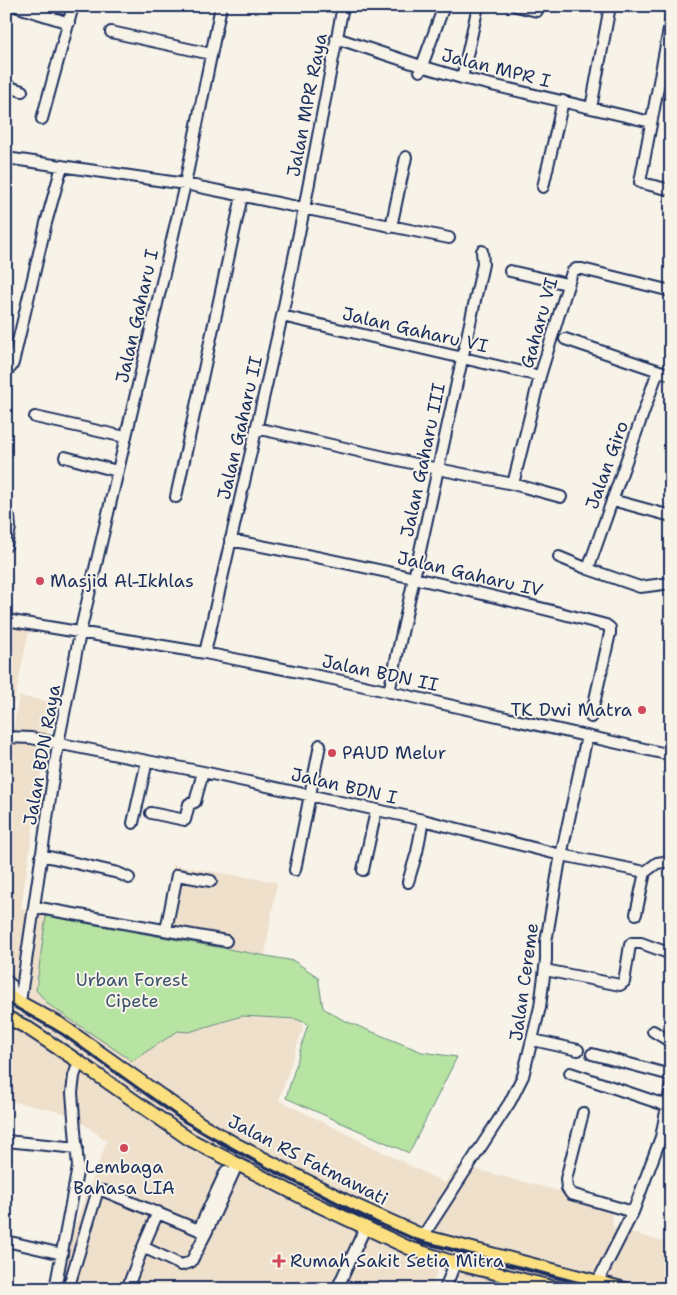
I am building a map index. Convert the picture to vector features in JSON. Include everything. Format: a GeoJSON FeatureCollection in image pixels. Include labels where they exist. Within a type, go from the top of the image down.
{"type":"FeatureCollection","features":[{"type":"Feature","properties":{"kind":"main road","name":"Jalan RS Fatmawati"},"geometry":{"type":"LineString","coordinates":[[14,998],[58,1023],[180,1110],[234,1144],[352,1204],[423,1236],[625,1289]]}},
{"type":"Feature","properties":{"kind":"main road","name":"Jalan RS Fatmawati"},"geometry":{"type":"LineString","coordinates":[[6,1017],[26,1027],[79,1062],[173,1129],[234,1163],[364,1228],[409,1248],[455,1263],[560,1289]]}},
{"type":"Feature","properties":{"kind":"main road"},"geometry":{"type":"LineString","coordinates":[[522,1279],[527,1263]]}},
{"type":"Feature","properties":{"kind":"street"},"geometry":{"type":"LineString","coordinates":[[15,6],[69,23]]}},
{"type":"Feature","properties":{"kind":"street"},"geometry":{"type":"LineString","coordinates":[[42,119],[73,6]]}},
{"type":"Feature","properties":{"kind":"street","name":"Jalan Gaharu I"},"geometry":{"type":"LineString","coordinates":[[80,633],[185,184],[221,6]]}},
{"type":"Feature","properties":{"kind":"street","name":"Jalan MPR Raya"},"geometry":{"type":"LineString","coordinates":[[304,210],[343,6]]}},
{"type":"Feature","properties":{"kind":"street"},"geometry":{"type":"LineString","coordinates":[[420,68],[444,6]]}},
{"type":"Feature","properties":{"kind":"street"},"geometry":{"type":"LineString","coordinates":[[462,78],[478,6]]}},
{"type":"Feature","properties":{"kind":"street"},"geometry":{"type":"LineString","coordinates":[[516,6],[537,11]]}},
{"type":"Feature","properties":{"kind":"street"},"geometry":{"type":"LineString","coordinates":[[591,108],[610,6]]}},
{"type":"Feature","properties":{"kind":"street"},"geometry":{"type":"LineString","coordinates":[[671,19],[640,182],[671,190]]}},
{"type":"Feature","properties":{"kind":"street"},"geometry":{"type":"LineString","coordinates":[[111,32],[211,54]]}},
{"type":"Feature","properties":{"kind":"street","name":"Jalan MPR I"},"geometry":{"type":"LineString","coordinates":[[336,38],[420,68],[651,122]]}},
{"type":"Feature","properties":{"kind":"street"},"geometry":{"type":"LineString","coordinates":[[6,86],[22,91]]}},
{"type":"Feature","properties":{"kind":"street"},"geometry":{"type":"LineString","coordinates":[[543,187],[563,101]]}},
{"type":"Feature","properties":{"kind":"street"},"geometry":{"type":"LineString","coordinates":[[392,227],[406,157]]}},
{"type":"Feature","properties":{"kind":"street"},"geometry":{"type":"LineString","coordinates":[[6,158],[185,184],[304,210],[449,238]]}},
{"type":"Feature","properties":{"kind":"street"},"geometry":{"type":"LineString","coordinates":[[6,371],[13,363],[46,223],[62,166]]}},
{"type":"Feature","properties":{"kind":"street"},"geometry":{"type":"LineString","coordinates":[[176,497],[242,196]]}},
{"type":"Feature","properties":{"kind":"street","name":"Jalan Gaharu II"},"geometry":{"type":"LineString","coordinates":[[205,653],[282,316],[304,210]]}},
{"type":"Feature","properties":{"kind":"street","name":"Jalan Gaharu III"},"geometry":{"type":"LineString","coordinates":[[389,692],[484,264],[482,251]]}},
{"type":"Feature","properties":{"kind":"street","name":"Gaharu VI"},"geometry":{"type":"LineString","coordinates":[[514,484],[540,376],[572,272],[576,269],[671,291]]}},
{"type":"Feature","properties":{"kind":"street"},"geometry":{"type":"LineString","coordinates":[[510,271],[567,284]]}},
{"type":"Feature","properties":{"kind":"street","name":"Jalan Gaharu VI"},"geometry":{"type":"LineString","coordinates":[[282,316],[540,376]]}},
{"type":"Feature","properties":{"kind":"street"},"geometry":{"type":"LineString","coordinates":[[565,339],[671,375]]}},
{"type":"Feature","properties":{"kind":"street","name":"Jalan Giro"},"geometry":{"type":"LineString","coordinates":[[588,569],[658,371]]}},
{"type":"Feature","properties":{"kind":"street"},"geometry":{"type":"LineString","coordinates":[[35,417],[126,437]]}},
{"type":"Feature","properties":{"kind":"street"},"geometry":{"type":"LineString","coordinates":[[256,428],[514,484],[561,497]]}},
{"type":"Feature","properties":{"kind":"street"},"geometry":{"type":"LineString","coordinates":[[65,457],[118,470]]}},
{"type":"Feature","properties":{"kind":"street"},"geometry":{"type":"LineString","coordinates":[[612,500],[671,516]]}},
{"type":"Feature","properties":{"kind":"street"},"geometry":{"type":"LineString","coordinates":[[6,516],[9,517],[10,521],[6,546]]}},
{"type":"Feature","properties":{"kind":"street","name":"Jalan Gaharu IV"},"geometry":{"type":"LineString","coordinates":[[230,540],[414,577],[521,602],[608,626],[610,633],[591,717]]}},
{"type":"Feature","properties":{"kind":"street"},"geometry":{"type":"LineString","coordinates":[[559,557],[640,587],[671,583]]}},
{"type":"Feature","properties":{"kind":"street","name":"Jalan BDN II"},"geometry":{"type":"LineString","coordinates":[[6,620],[205,653],[501,716],[671,755]]}},
{"type":"Feature","properties":{"kind":"street","name":"Jalan BDN Raya"},"geometry":{"type":"LineString","coordinates":[[14,998],[34,906],[58,744],[80,633]]}},
{"type":"Feature","properties":{"kind":"street","name":"Jalan Cereme"},"geometry":{"type":"LineString","coordinates":[[423,1236],[518,1088],[528,1062],[542,994],[546,942],[561,855],[586,736]]}},
{"type":"Feature","properties":{"kind":"street","name":"Jalan BDN I"},"geometry":{"type":"LineString","coordinates":[[6,738],[31,738],[203,772],[423,820],[561,855],[645,872]]}},
{"type":"Feature","properties":{"kind":"street"},"geometry":{"type":"LineString","coordinates":[[295,870],[320,745]]}},
{"type":"Feature","properties":{"kind":"street"},"geometry":{"type":"LineString","coordinates":[[133,822],[147,761]]}},
{"type":"Feature","properties":{"kind":"street"},"geometry":{"type":"LineString","coordinates":[[151,813],[185,820],[190,804],[195,802],[203,772]]}},
{"type":"Feature","properties":{"kind":"street"},"geometry":{"type":"LineString","coordinates":[[363,870],[376,811]]}},
{"type":"Feature","properties":{"kind":"street"},"geometry":{"type":"LineString","coordinates":[[408,882],[417,852],[423,820]]}},
{"type":"Feature","properties":{"kind":"street"},"geometry":{"type":"LineString","coordinates":[[41,855],[118,873],[129,878]]}},
{"type":"Feature","properties":{"kind":"street"},"geometry":{"type":"LineString","coordinates":[[636,914],[645,872],[657,864],[671,861]]}},
{"type":"Feature","properties":{"kind":"street"},"geometry":{"type":"LineString","coordinates":[[166,930],[177,875],[211,881]]}},
{"type":"Feature","properties":{"kind":"street"},"geometry":{"type":"LineString","coordinates":[[34,906],[226,941]]}},
{"type":"Feature","properties":{"kind":"street"},"geometry":{"type":"LineString","coordinates":[[545,970],[620,985],[624,982],[630,945],[632,943],[671,954]]}},
{"type":"Feature","properties":{"kind":"street"},"geometry":{"type":"LineString","coordinates":[[6,980],[10,985],[14,998]]}},
{"type":"Feature","properties":{"kind":"street"},"geometry":{"type":"LineString","coordinates":[[653,1031],[671,1042]]}},
{"type":"Feature","properties":{"kind":"street"},"geometry":{"type":"LineString","coordinates":[[533,1040],[578,1050]]}},
{"type":"Feature","properties":{"kind":"street"},"geometry":{"type":"LineString","coordinates":[[592,1054],[671,1075]]}},
{"type":"Feature","properties":{"kind":"street"},"geometry":{"type":"LineString","coordinates":[[55,1289],[78,1167],[72,1093],[74,1076],[79,1062]]}},
{"type":"Feature","properties":{"kind":"street"},"geometry":{"type":"LineString","coordinates":[[570,1073],[669,1106]]}},
{"type":"Feature","properties":{"kind":"street"},"geometry":{"type":"LineString","coordinates":[[598,1281],[634,1212],[661,1137],[669,1106],[671,1086]]}},
{"type":"Feature","properties":{"kind":"street"},"geometry":{"type":"LineString","coordinates":[[583,1113],[566,1179],[567,1188],[571,1194],[634,1212]]}},
{"type":"Feature","properties":{"kind":"street"},"geometry":{"type":"LineString","coordinates":[[6,1141],[77,1148]]}},
{"type":"Feature","properties":{"kind":"street"},"geometry":{"type":"LineString","coordinates":[[142,1247],[178,1263],[185,1265],[191,1262],[202,1231],[234,1163]]}},
{"type":"Feature","properties":{"kind":"street"},"geometry":{"type":"LineString","coordinates":[[68,1289],[99,1191],[104,1191],[202,1231]]}},
{"type":"Feature","properties":{"kind":"street"},"geometry":{"type":"LineString","coordinates":[[127,1289],[142,1247],[158,1212]]}},
{"type":"Feature","properties":{"kind":"street"},"geometry":{"type":"LineString","coordinates":[[337,1289],[364,1228]]}},
{"type":"Feature","properties":{"kind":"street"},"geometry":{"type":"LineString","coordinates":[[6,1241],[62,1254]]}},
{"type":"Feature","properties":{"kind":"street"},"geometry":{"type":"LineString","coordinates":[[445,1289],[455,1263]]}},
{"type":"Feature","properties":{"kind":"shaded area"},"geometry":{"type":"Polygon","coordinates":[[[6,626],[29,631],[14,703],[6,701],[6,626]]]}},
{"type":"Feature","properties":{"kind":"shaded area"},"geometry":{"type":"Polygon","coordinates":[[[19,696],[52,702],[21,908],[161,934],[173,865],[277,882],[261,978],[298,1001],[303,1028],[279,1100],[445,1183],[458,1165],[611,1204],[613,1227],[671,1244],[671,1289],[479,1289],[438,1268],[431,1289],[236,1289],[218,1284],[209,1289],[51,1289],[107,1141],[69,1114],[6,1100],[6,774],[19,696]]]}},
{"type":"Feature","properties":{"kind":"green space","name":"Urban Forest Cipete"},"geometry":{"type":"Polygon","coordinates":[[[46,916],[294,961],[318,977],[323,1008],[343,1020],[422,1052],[457,1057],[409,1153],[286,1098],[308,1024],[296,1019],[242,1016],[189,1032],[178,1031],[132,1061],[49,1005],[36,990],[46,916]]]}},
{"type":"Feature","properties":{"kind":"railway"},"geometry":{"type":"LineString","coordinates":[[6,1002],[62,1034],[185,1122],[266,1167],[376,1222],[417,1240],[603,1289]]}},
{"type":"Feature","properties":{"kind":"place","name":"Masjid Al-Ikhlas"},"geometry":{"type":"Point","coordinates":[40,581]}},
{"type":"Feature","properties":{"kind":"place","name":"TK Dwi Matra"},"geometry":{"type":"Point","coordinates":[642,710]}},
{"type":"Feature","properties":{"kind":"place","name":"PAUD Melur"},"geometry":{"type":"Point","coordinates":[332,753]}},
{"type":"Feature","properties":{"kind":"place","name":"Lembaga Bahasa LIA"},"geometry":{"type":"Point","coordinates":[124,1148]}},
{"type":"Feature","properties":{"kind":"place","name":"Rumah Sakit Setia Mitra"},"geometry":{"type":"Point","coordinates":[279,1261]}}]}
